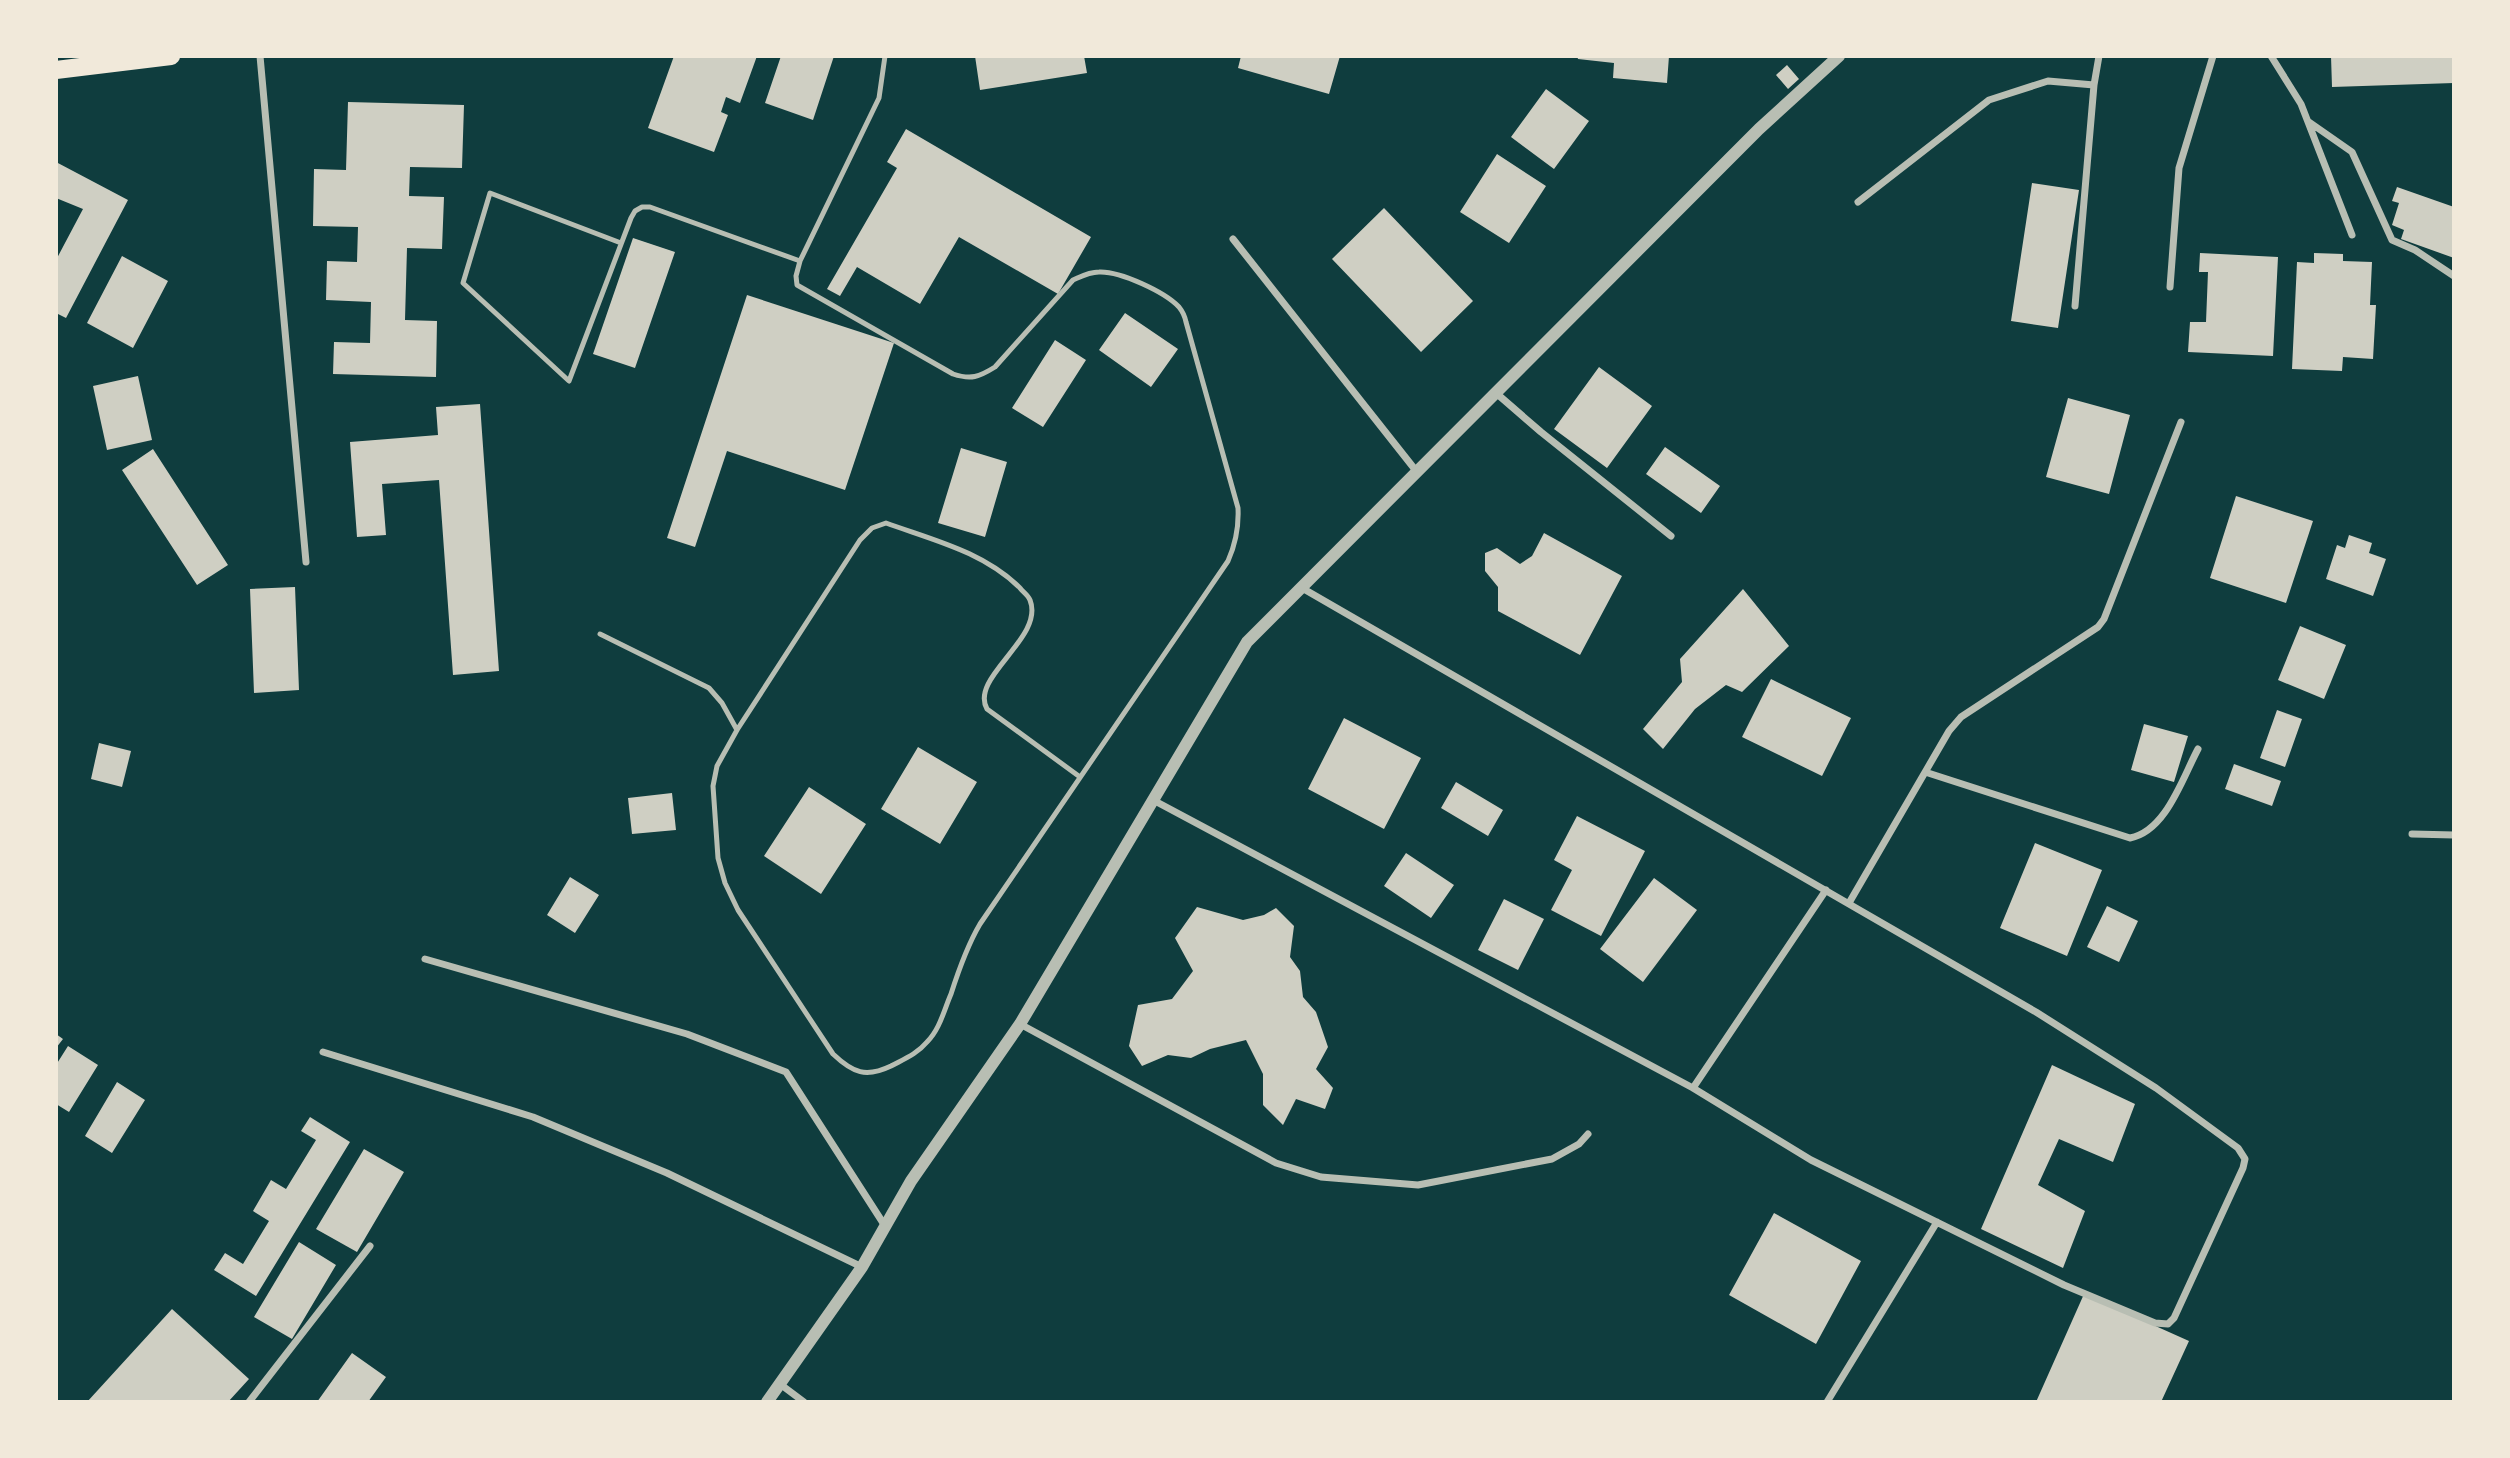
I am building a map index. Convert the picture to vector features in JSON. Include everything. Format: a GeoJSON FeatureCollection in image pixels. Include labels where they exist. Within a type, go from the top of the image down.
{"type":"FeatureCollection","features":[{"type":"Feature","properties":{"kind":"main road"},"geometry":{"type":"LineString","coordinates":[[56,70],[171,56]]}},
{"type":"Feature","properties":{"kind":"street"},"geometry":{"type":"LineString","coordinates":[[260,56],[306,562]]}},
{"type":"Feature","properties":{"kind":"street"},"geometry":{"type":"LineString","coordinates":[[767,1402],[862,1266],[911,1181],[1020,1024],[1247,642],[1759,129],[1839,56]]}},
{"type":"Feature","properties":{"kind":"street"},"geometry":{"type":"LineString","coordinates":[[2074,306],[2099,56]]}},
{"type":"Feature","properties":{"kind":"street"},"geometry":{"type":"LineString","coordinates":[[2170,287],[2179,168],[2213,56]]}},
{"type":"Feature","properties":{"kind":"street"},"geometry":{"type":"LineString","coordinates":[[2271,56],[2292,86],[2309,122],[2352,236]]}},
{"type":"Feature","properties":{"kind":"street"},"geometry":{"type":"LineString","coordinates":[[1858,201],[1989,100],[2048,81],[2094,85]]}},
{"type":"Feature","properties":{"kind":"street"},"geometry":{"type":"LineString","coordinates":[[2309,122],[2352,152],[2392,240],[2415,250],[2454,276]]}},
{"type":"Feature","properties":{"kind":"street"},"geometry":{"type":"LineString","coordinates":[[1233,239],[1417,472]]}},
{"type":"Feature","properties":{"kind":"street"},"geometry":{"type":"LineString","coordinates":[[1496,393],[1671,536]]}},
{"type":"Feature","properties":{"kind":"street"},"geometry":{"type":"LineString","coordinates":[[1849,903],[1949,730],[1961,717],[2098,627],[2104,619],[2181,422]]}},
{"type":"Feature","properties":{"kind":"street"},"geometry":{"type":"LineString","coordinates":[[1152,799],[1693,1087],[1811,1160],[2064,1285],[2155,1323],[2168,1324],[2174,1318],[2243,1168],[2243,1153],[2230,1142],[2156,1088],[2036,1012],[1302,588]]}},
{"type":"Feature","properties":{"kind":"street"},"geometry":{"type":"LineString","coordinates":[[1925,772],[2130,838],[2147,833],[2160,822],[2198,749]]}},
{"type":"Feature","properties":{"kind":"street"},"geometry":{"type":"LineString","coordinates":[[2412,834],[2454,835]]}},
{"type":"Feature","properties":{"kind":"street"},"geometry":{"type":"LineString","coordinates":[[1693,1087],[1826,890]]}},
{"type":"Feature","properties":{"kind":"street"},"geometry":{"type":"LineString","coordinates":[[425,959],[687,1034],[786,1072],[885,1227]]}},
{"type":"Feature","properties":{"kind":"street"},"geometry":{"type":"LineString","coordinates":[[1020,1024],[1276,1163],[1321,1177],[1418,1185],[1552,1159],[1579,1144],[1588,1134]]}},
{"type":"Feature","properties":{"kind":"street"},"geometry":{"type":"LineString","coordinates":[[323,1052],[533,1117],[667,1173],[862,1266]]}},
{"type":"Feature","properties":{"kind":"street"},"geometry":{"type":"LineString","coordinates":[[1827,1402],[1937,1222]]}},
{"type":"Feature","properties":{"kind":"street"},"geometry":{"type":"LineString","coordinates":[[249,1402],[370,1246]]}},
{"type":"Feature","properties":{"kind":"street"},"geometry":{"type":"LineString","coordinates":[[780,1384],[804,1402]]}},
{"type":"Feature","properties":{"kind":"lane"},"geometry":{"type":"LineString","coordinates":[[885,56],[879,98],[800,261],[796,276],[797,285],[953,374],[967,379],[979,377],[995,367],[1073,280],[1086,273],[1109,272],[1133,280],[1173,302],[1184,313],[1238,508],[1238,528],[1228,561],[968,944],[933,1035],[914,1054],[875,1073],[858,1071],[833,1055],[738,910],[725,883],[718,858],[713,786],[717,766],[737,730],[860,540],[872,528],[886,523],[984,559],[1005,573],[1029,598],[1032,608],[1027,628],[985,689],[984,703],[987,709],[1080,777]]}},
{"type":"Feature","properties":{"kind":"lane"},"geometry":{"type":"LineString","coordinates":[[621,243],[490,193],[463,283],[569,382],[621,243],[635,211],[642,207],[650,207],[800,261]]}},
{"type":"Feature","properties":{"kind":"lane"},"geometry":{"type":"LineString","coordinates":[[600,634],[709,688],[722,702],[737,730]]}},
{"type":"Feature","properties":{"kind":"building"},"geometry":{"type":"Polygon","coordinates":[[[674,56],[757,56],[740,103],[726,97],[721,112],[728,115],[714,152],[648,128],[674,56]]]}},
{"type":"Feature","properties":{"kind":"building"},"geometry":{"type":"Polygon","coordinates":[[[781,56],[834,56],[813,120],[765,103],[781,56]]]}},
{"type":"Feature","properties":{"kind":"building"},"geometry":{"type":"Polygon","coordinates":[[[975,56],[1084,56],[1087,73],[980,90],[975,56]]]}},
{"type":"Feature","properties":{"kind":"building"},"geometry":{"type":"Polygon","coordinates":[[[1241,56],[1340,56],[1329,94],[1238,68],[1241,56]]]}},
{"type":"Feature","properties":{"kind":"building"},"geometry":{"type":"Polygon","coordinates":[[[1577,56],[1669,56],[1667,83],[1613,78],[1614,63],[1578,59],[1577,56]]]}},
{"type":"Feature","properties":{"kind":"building"},"geometry":{"type":"Polygon","coordinates":[[[2331,56],[2454,56],[2454,83],[2332,87],[2331,56]]]}},
{"type":"Feature","properties":{"kind":"building"},"geometry":{"type":"Polygon","coordinates":[[[1787,65],[1799,79],[1788,89],[1776,75],[1787,65]]]}},
{"type":"Feature","properties":{"kind":"building"},"geometry":{"type":"Polygon","coordinates":[[[1546,89],[1589,121],[1554,169],[1511,137],[1546,89]]]}},
{"type":"Feature","properties":{"kind":"building"},"geometry":{"type":"Polygon","coordinates":[[[348,102],[464,105],[462,168],[410,167],[409,196],[444,197],[442,249],[407,248],[405,320],[437,321],[436,377],[333,374],[334,342],[370,343],[371,302],[326,300],[327,261],[357,262],[358,227],[313,226],[314,169],[346,170],[348,102]]]}},
{"type":"Feature","properties":{"kind":"building"},"geometry":{"type":"Polygon","coordinates":[[[906,129],[1091,237],[1058,294],[959,237],[920,304],[857,267],[840,296],[827,289],[897,168],[887,162],[906,129]]]}},
{"type":"Feature","properties":{"kind":"building"},"geometry":{"type":"Polygon","coordinates":[[[1497,154],[1546,186],[1509,243],[1460,212],[1497,154]]]}},
{"type":"Feature","properties":{"kind":"building"},"geometry":{"type":"Polygon","coordinates":[[[56,162],[128,200],[66,318],[56,313],[56,260],[83,209],[56,198],[56,162]]]}},
{"type":"Feature","properties":{"kind":"building"},"geometry":{"type":"Polygon","coordinates":[[[2032,183],[2079,190],[2058,328],[2011,321],[2032,183]]]}},
{"type":"Feature","properties":{"kind":"building"},"geometry":{"type":"Polygon","coordinates":[[[2397,187],[2454,207],[2454,258],[2401,239],[2404,230],[2392,225],[2399,203],[2392,201],[2397,187]]]}},
{"type":"Feature","properties":{"kind":"building"},"geometry":{"type":"Polygon","coordinates":[[[1384,208],[1473,301],[1421,352],[1332,259],[1384,208]]]}},
{"type":"Feature","properties":{"kind":"building"},"geometry":{"type":"Polygon","coordinates":[[[633,238],[675,252],[635,368],[593,354],[633,238]]]}},
{"type":"Feature","properties":{"kind":"building"},"geometry":{"type":"Polygon","coordinates":[[[2200,253],[2278,257],[2273,356],[2188,352],[2190,322],[2206,322],[2208,272],[2199,272],[2200,253]]]}},
{"type":"Feature","properties":{"kind":"building"},"geometry":{"type":"Polygon","coordinates":[[[2314,253],[2343,254],[2343,261],[2372,262],[2370,305],[2376,305],[2373,359],[2343,357],[2342,371],[2292,369],[2297,262],[2314,263],[2314,253]]]}},
{"type":"Feature","properties":{"kind":"building"},"geometry":{"type":"Polygon","coordinates":[[[122,256],[168,281],[133,348],[87,323],[122,256]]]}},
{"type":"Feature","properties":{"kind":"building"},"geometry":{"type":"Polygon","coordinates":[[[747,295],[894,343],[845,490],[727,451],[695,547],[667,538],[747,295]]]}},
{"type":"Feature","properties":{"kind":"building"},"geometry":{"type":"Polygon","coordinates":[[[1125,313],[1178,349],[1151,387],[1099,350],[1125,313]]]}},
{"type":"Feature","properties":{"kind":"building"},"geometry":{"type":"Polygon","coordinates":[[[1055,340],[1086,360],[1043,427],[1012,408],[1055,340]]]}},
{"type":"Feature","properties":{"kind":"building"},"geometry":{"type":"Polygon","coordinates":[[[1599,367],[1652,406],[1607,468],[1554,429],[1599,367]]]}},
{"type":"Feature","properties":{"kind":"building"},"geometry":{"type":"Polygon","coordinates":[[[138,376],[152,440],[107,450],[93,386],[138,376]]]}},
{"type":"Feature","properties":{"kind":"building"},"geometry":{"type":"Polygon","coordinates":[[[2068,398],[2130,415],[2109,494],[2046,477],[2068,398]]]}},
{"type":"Feature","properties":{"kind":"building"},"geometry":{"type":"Polygon","coordinates":[[[480,404],[499,671],[453,675],[439,480],[382,484],[386,535],[357,537],[350,442],[438,435],[436,407],[480,404]]]}},
{"type":"Feature","properties":{"kind":"building"},"geometry":{"type":"Polygon","coordinates":[[[1665,447],[1720,486],[1701,513],[1646,474],[1665,447]]]}},
{"type":"Feature","properties":{"kind":"building"},"geometry":{"type":"Polygon","coordinates":[[[961,448],[1007,462],[985,537],[938,523],[961,448]]]}},
{"type":"Feature","properties":{"kind":"building"},"geometry":{"type":"Polygon","coordinates":[[[153,449],[228,565],[197,585],[122,470],[153,449]]]}},
{"type":"Feature","properties":{"kind":"building"},"geometry":{"type":"Polygon","coordinates":[[[2236,496],[2313,521],[2286,603],[2210,578],[2236,496]]]}},
{"type":"Feature","properties":{"kind":"building"},"geometry":{"type":"Polygon","coordinates":[[[1544,533],[1622,576],[1580,655],[1498,611],[1498,587],[1485,571],[1485,553],[1497,548],[1520,564],[1532,556],[1544,533]]]}},
{"type":"Feature","properties":{"kind":"building"},"geometry":{"type":"Polygon","coordinates":[[[2349,535],[2372,543],[2369,553],[2386,559],[2373,596],[2326,579],[2337,545],[2345,548],[2349,535]]]}},
{"type":"Feature","properties":{"kind":"building"},"geometry":{"type":"Polygon","coordinates":[[[295,587],[299,690],[254,693],[250,589],[295,587]]]}},
{"type":"Feature","properties":{"kind":"building"},"geometry":{"type":"Polygon","coordinates":[[[1743,589],[1789,646],[1742,692],[1726,685],[1695,709],[1663,749],[1643,729],[1682,682],[1680,659],[1743,589]]]}},
{"type":"Feature","properties":{"kind":"building"},"geometry":{"type":"Polygon","coordinates":[[[2300,626],[2346,645],[2324,699],[2278,680],[2300,626]]]}},
{"type":"Feature","properties":{"kind":"building"},"geometry":{"type":"Polygon","coordinates":[[[1771,679],[1851,718],[1822,776],[1742,737],[1771,679]]]}},
{"type":"Feature","properties":{"kind":"building"},"geometry":{"type":"Polygon","coordinates":[[[2277,710],[2302,719],[2285,767],[2260,758],[2277,710]]]}},
{"type":"Feature","properties":{"kind":"building"},"geometry":{"type":"Polygon","coordinates":[[[1344,718],[1421,758],[1384,829],[1308,789],[1344,718]]]}},
{"type":"Feature","properties":{"kind":"building"},"geometry":{"type":"Polygon","coordinates":[[[2144,724],[2188,736],[2174,782],[2131,770],[2144,724]]]}},
{"type":"Feature","properties":{"kind":"building"},"geometry":{"type":"Polygon","coordinates":[[[99,743],[131,751],[122,787],[91,779],[99,743]]]}},
{"type":"Feature","properties":{"kind":"building"},"geometry":{"type":"Polygon","coordinates":[[[918,747],[977,782],[940,844],[881,809],[918,747]]]}},
{"type":"Feature","properties":{"kind":"building"},"geometry":{"type":"Polygon","coordinates":[[[2234,764],[2281,781],[2272,806],[2225,789],[2234,764]]]}},
{"type":"Feature","properties":{"kind":"building"},"geometry":{"type":"Polygon","coordinates":[[[1456,782],[1503,810],[1488,836],[1441,808],[1456,782]]]}},
{"type":"Feature","properties":{"kind":"building"},"geometry":{"type":"Polygon","coordinates":[[[809,787],[866,824],[821,894],[764,856],[809,787]]]}},
{"type":"Feature","properties":{"kind":"building"},"geometry":{"type":"Polygon","coordinates":[[[672,793],[676,830],[632,834],[628,798],[672,793]]]}},
{"type":"Feature","properties":{"kind":"building"},"geometry":{"type":"Polygon","coordinates":[[[1577,816],[1645,851],[1601,936],[1551,910],[1572,870],[1554,860],[1577,816]]]}},
{"type":"Feature","properties":{"kind":"building"},"geometry":{"type":"Polygon","coordinates":[[[2035,843],[2102,870],[2067,956],[2000,928],[2035,843]]]}},
{"type":"Feature","properties":{"kind":"building"},"geometry":{"type":"Polygon","coordinates":[[[1406,853],[1454,885],[1431,918],[1384,886],[1406,853]]]}},
{"type":"Feature","properties":{"kind":"building"},"geometry":{"type":"Polygon","coordinates":[[[570,877],[599,895],[575,933],[547,915],[570,877]]]}},
{"type":"Feature","properties":{"kind":"building"},"geometry":{"type":"Polygon","coordinates":[[[1654,878],[1697,910],[1643,982],[1600,949],[1654,878]]]}},
{"type":"Feature","properties":{"kind":"building"},"geometry":{"type":"Polygon","coordinates":[[[1504,899],[1544,919],[1518,970],[1478,950],[1504,899]]]}},
{"type":"Feature","properties":{"kind":"building"},"geometry":{"type":"Polygon","coordinates":[[[2107,906],[2138,921],[2119,962],[2087,947],[2107,906]]]}},
{"type":"Feature","properties":{"kind":"building"},"geometry":{"type":"Polygon","coordinates":[[[1197,907],[1243,920],[1264,915],[1276,908],[1294,926],[1290,957],[1300,971],[1303,997],[1316,1012],[1328,1047],[1316,1069],[1333,1088],[1325,1109],[1296,1099],[1283,1125],[1263,1105],[1263,1074],[1246,1040],[1210,1049],[1191,1058],[1168,1055],[1142,1066],[1129,1046],[1138,1005],[1172,999],[1193,971],[1175,938],[1197,907]]]}},
{"type":"Feature","properties":{"kind":"building"},"geometry":{"type":"Polygon","coordinates":[[[56,1034],[63,1039],[56,1048],[56,1034]]]}},
{"type":"Feature","properties":{"kind":"building"},"geometry":{"type":"Polygon","coordinates":[[[68,1046],[98,1065],[69,1112],[56,1104],[56,1065],[68,1046]]]}},
{"type":"Feature","properties":{"kind":"building"},"geometry":{"type":"Polygon","coordinates":[[[2052,1065],[2135,1104],[2113,1162],[2059,1139],[2038,1185],[2085,1211],[2063,1268],[1981,1229],[2052,1065]]]}},
{"type":"Feature","properties":{"kind":"building"},"geometry":{"type":"Polygon","coordinates":[[[117,1082],[145,1100],[112,1153],[85,1136],[117,1082]]]}},
{"type":"Feature","properties":{"kind":"building"},"geometry":{"type":"Polygon","coordinates":[[[310,1117],[350,1142],[256,1296],[214,1270],[225,1253],[243,1264],[269,1221],[253,1211],[271,1180],[286,1189],[316,1140],[301,1131],[310,1117]]]}},
{"type":"Feature","properties":{"kind":"building"},"geometry":{"type":"Polygon","coordinates":[[[364,1149],[404,1172],[357,1252],[316,1229],[364,1149]]]}},
{"type":"Feature","properties":{"kind":"building"},"geometry":{"type":"Polygon","coordinates":[[[1774,1213],[1861,1261],[1816,1344],[1729,1295],[1774,1213]]]}},
{"type":"Feature","properties":{"kind":"building"},"geometry":{"type":"Polygon","coordinates":[[[299,1242],[336,1265],[292,1339],[254,1317],[299,1242]]]}},
{"type":"Feature","properties":{"kind":"building"},"geometry":{"type":"Polygon","coordinates":[[[2084,1294],[2189,1341],[2161,1402],[2036,1402],[2084,1294]]]}},
{"type":"Feature","properties":{"kind":"building"},"geometry":{"type":"Polygon","coordinates":[[[172,1309],[249,1379],[228,1402],[87,1402],[172,1309]]]}},
{"type":"Feature","properties":{"kind":"building"},"geometry":{"type":"Polygon","coordinates":[[[352,1353],[386,1377],[368,1402],[317,1402],[352,1353]]]}}]}
